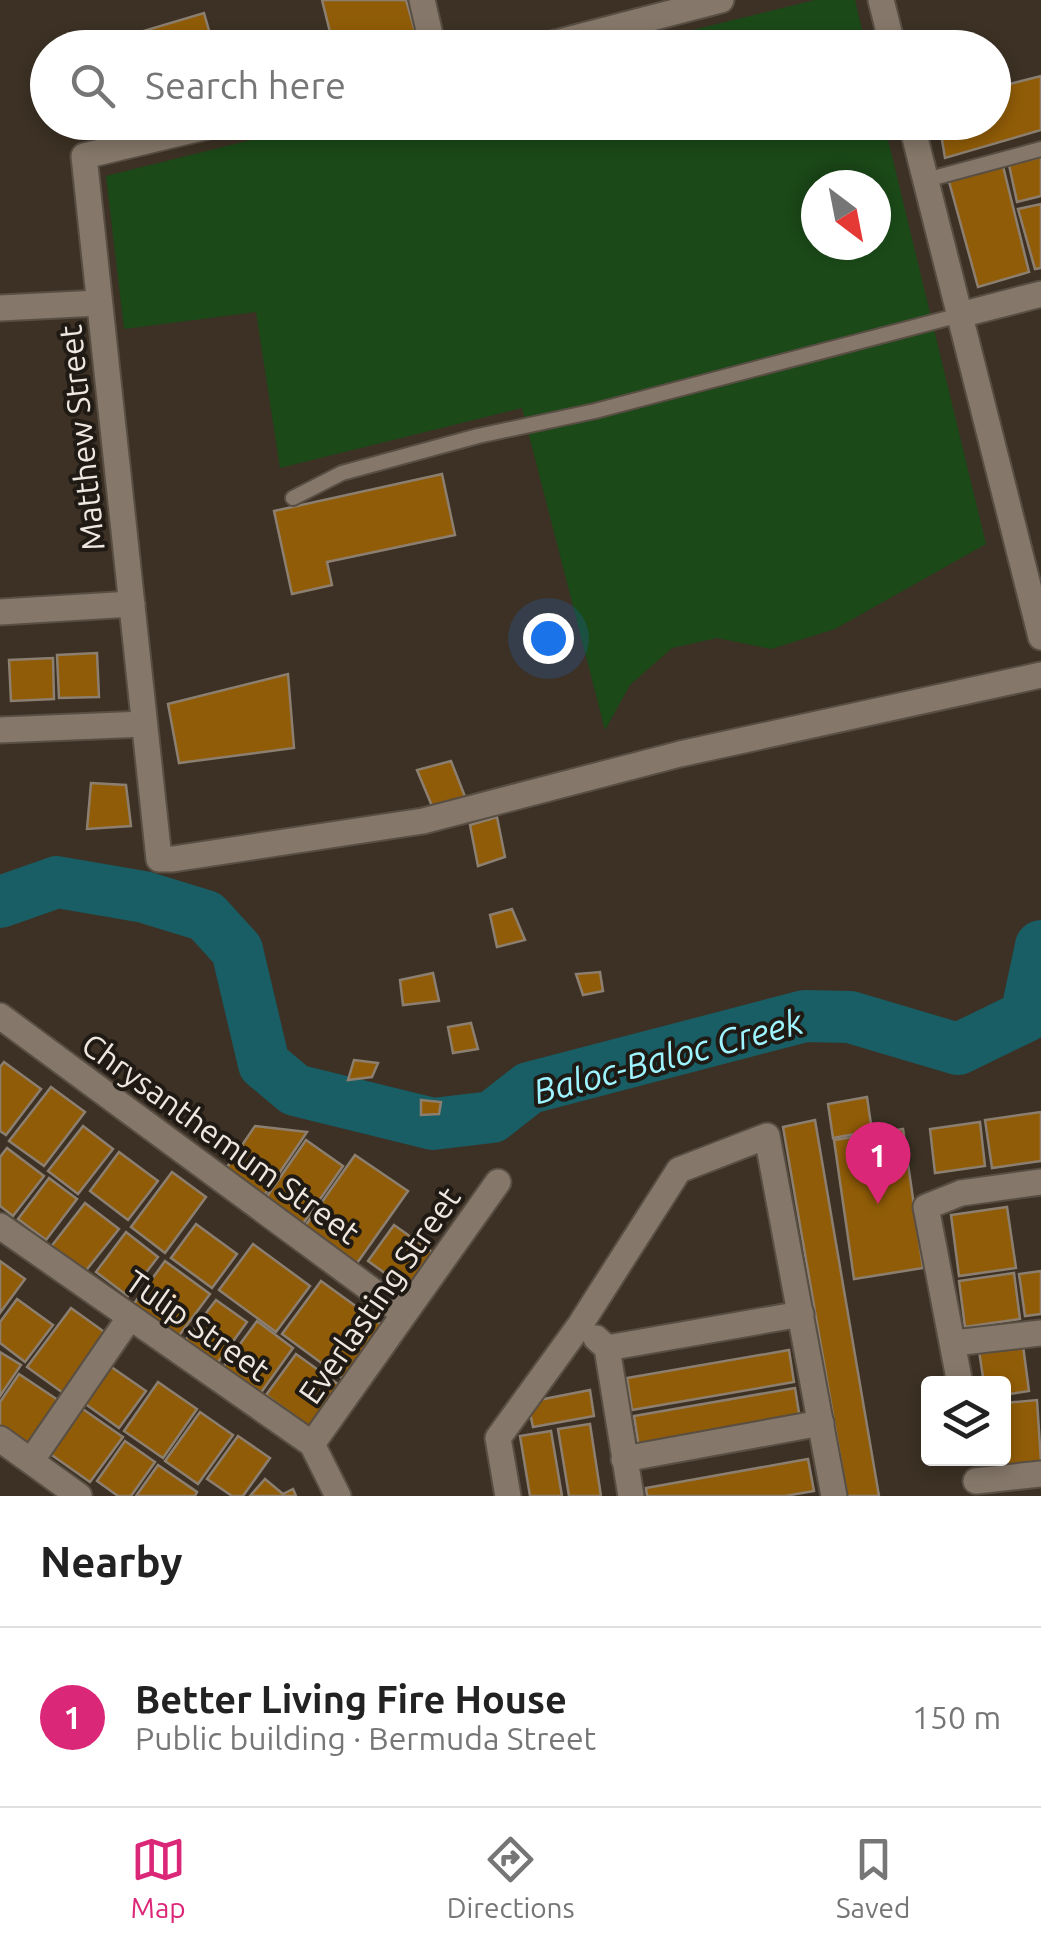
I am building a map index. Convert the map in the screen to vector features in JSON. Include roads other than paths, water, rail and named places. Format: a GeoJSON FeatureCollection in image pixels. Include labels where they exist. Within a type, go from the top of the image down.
{"type":"FeatureCollection","features":[{"type":"Feature","properties":{"kind":"street"},"geometry":{"type":"LineString","coordinates":[[422,0],[429,30]]}},
{"type":"Feature","properties":{"kind":"street"},"geometry":{"type":"LineString","coordinates":[[605,30],[721,0]]}},
{"type":"Feature","properties":{"kind":"street"},"geometry":{"type":"LineString","coordinates":[[880,0],[888,30]]}},
{"type":"Feature","properties":{"kind":"street","name":"Matthew Street"},"geometry":{"type":"LineString","coordinates":[[151,140],[84,156],[159,858],[422,821],[680,754],[1041,676]]}},
{"type":"Feature","properties":{"kind":"street"},"geometry":{"type":"LineString","coordinates":[[916,140],[1041,637]]}},
{"type":"Feature","properties":{"kind":"street"},"geometry":{"type":"LineString","coordinates":[[960,314],[1041,294]]}},
{"type":"Feature","properties":{"kind":"street"},"geometry":{"type":"LineString","coordinates":[[0,308],[99,302]]}},
{"type":"Feature","properties":{"kind":"street"},"geometry":{"type":"LineString","coordinates":[[0,612],[132,604]]}},
{"type":"Feature","properties":{"kind":"street"},"geometry":{"type":"LineString","coordinates":[[0,730],[144,724]]}},
{"type":"Feature","properties":{"kind":"street","name":"Chrysanthemum Street"},"geometry":{"type":"LineString","coordinates":[[0,1016],[404,1314]]}},
{"type":"Feature","properties":{"kind":"street"},"geometry":{"type":"LineString","coordinates":[[508,1496],[498,1438],[580,1325],[680,1170],[767,1136],[834,1496]]}},
{"type":"Feature","properties":{"kind":"street","name":"Everlasting Street"},"geometry":{"type":"LineString","coordinates":[[312,1444],[498,1182]]}},
{"type":"Feature","properties":{"kind":"street"},"geometry":{"type":"LineString","coordinates":[[959,1376],[926,1207],[961,1193],[1041,1182]]}},
{"type":"Feature","properties":{"kind":"street","name":"Tulip Street"},"geometry":{"type":"LineString","coordinates":[[0,1226],[312,1444],[338,1496]]}},
{"type":"Feature","properties":{"kind":"street"},"geometry":{"type":"LineString","coordinates":[[608,1348],[800,1314]]}},
{"type":"Feature","properties":{"kind":"street"},"geometry":{"type":"LineString","coordinates":[[31,1461],[130,1318]]}},
{"type":"Feature","properties":{"kind":"street"},"geometry":{"type":"LineString","coordinates":[[580,1325],[608,1348],[630,1496]]}},
{"type":"Feature","properties":{"kind":"street"},"geometry":{"type":"LineString","coordinates":[[954,1343],[1041,1332]]}},
{"type":"Feature","properties":{"kind":"street"},"geometry":{"type":"LineString","coordinates":[[624,1458],[821,1423]]}},
{"type":"Feature","properties":{"kind":"street"},"geometry":{"type":"LineString","coordinates":[[0,1439],[79,1496]]}},
{"type":"Feature","properties":{"kind":"street"},"geometry":{"type":"LineString","coordinates":[[975,1478],[1041,1474]]}},
{"type":"Feature","properties":{"kind":"lane"},"geometry":{"type":"LineString","coordinates":[[926,180],[1041,149]]}},
{"type":"Feature","properties":{"kind":"lane"},"geometry":{"type":"LineString","coordinates":[[293,498],[342,473],[960,314]]}},
{"type":"Feature","properties":{"kind":"waterway","name":"Baloc-Baloc Creek"},"geometry":{"type":"LineString","coordinates":[[0,902],[57,882],[144,897],[206,916],[237,950],[264,1064],[295,1090],[433,1124],[492,1117],[529,1088],[805,1016],[850,1017],[958,1049],[1026,1016],[1041,946]]}},
{"type":"Feature","properties":{"kind":"place","name":"Better Living Fire House"},"geometry":{"type":"Point","coordinates":[878,1204]}}]}
